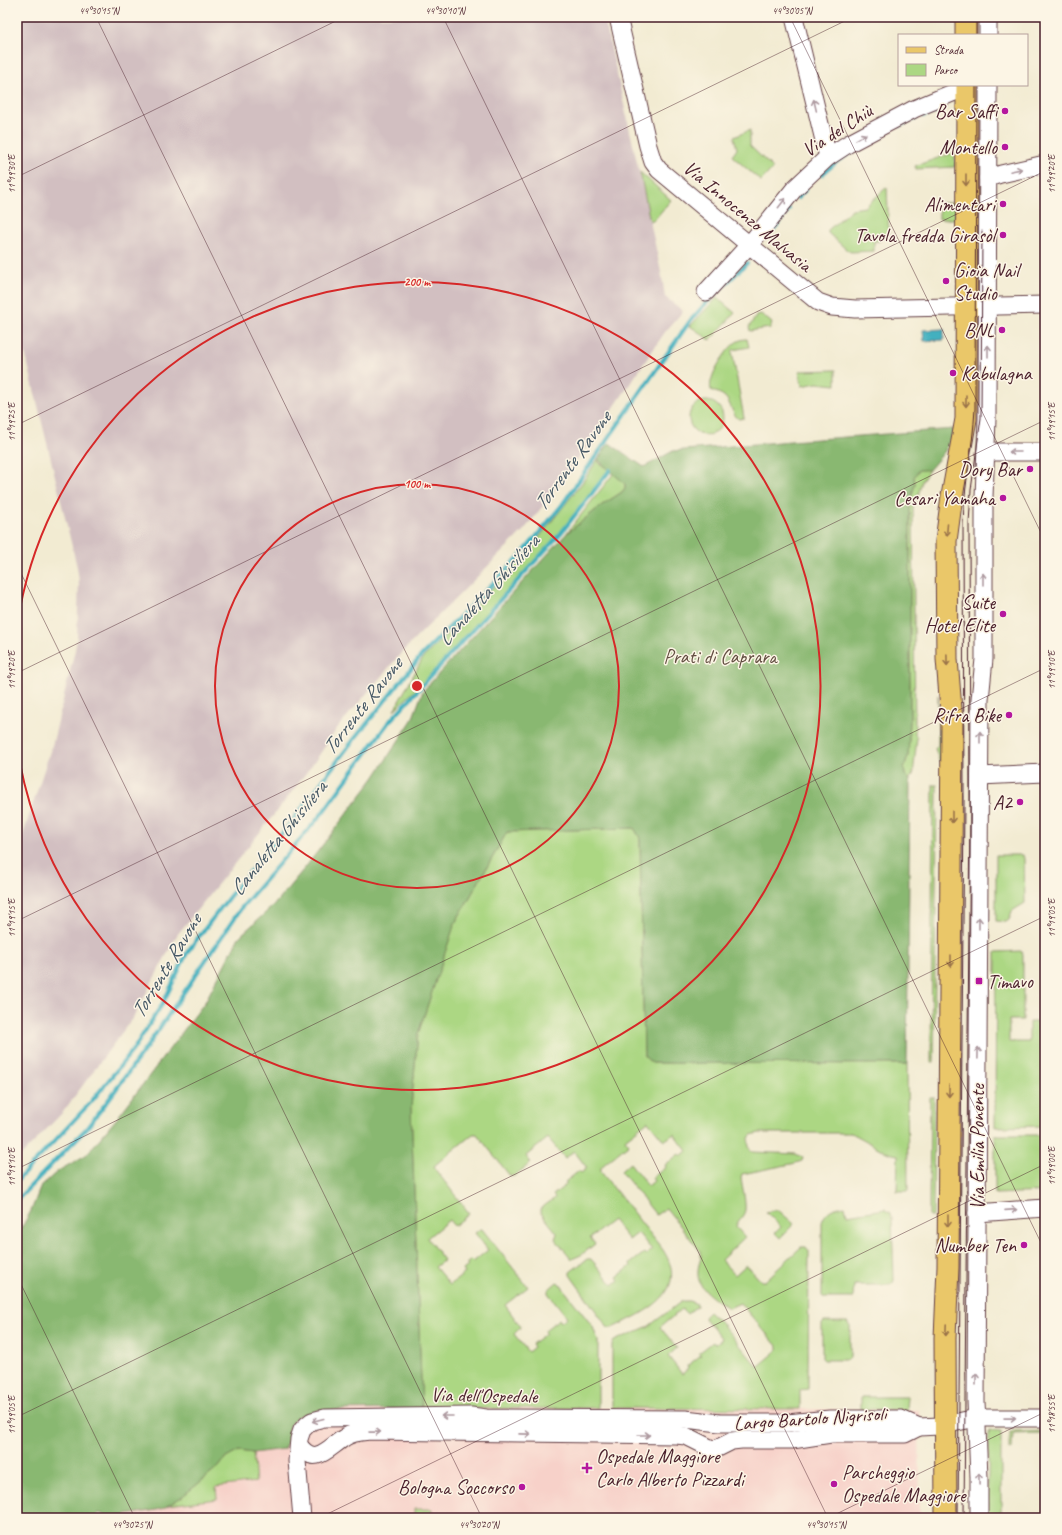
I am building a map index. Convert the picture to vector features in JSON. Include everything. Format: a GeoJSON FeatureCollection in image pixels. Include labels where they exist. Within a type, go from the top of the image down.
{"type":"FeatureCollection","features":[{"type":"Feature","properties":{"kind":"main road"},"geometry":{"type":"LineString","coordinates":[[966,17],[966,34]]}},
{"type":"Feature","properties":{"kind":"main road","name":"Via Emilia Ponente"},"geometry":{"type":"LineString","coordinates":[[946,1518],[945,1338],[948,1267],[952,778],[951,711],[947,659],[946,541],[952,496],[965,425],[967,88]]}},
{"type":"Feature","properties":{"kind":"street","name":"Via Innocenzo Malvasia"},"geometry":{"type":"LineString","coordinates":[[618,17],[648,146],[653,162],[658,170],[750,244],[812,298],[832,308],[855,309],[1045,305]]}},
{"type":"Feature","properties":{"kind":"street"},"geometry":{"type":"LineString","coordinates":[[794,17],[828,157]]}},
{"type":"Feature","properties":{"kind":"street"},"geometry":{"type":"LineString","coordinates":[[988,17],[988,34]]}},
{"type":"Feature","properties":{"kind":"street","name":"Via Emilia Ponente"},"geometry":{"type":"LineString","coordinates":[[978,1518],[979,1478],[976,1418],[980,692],[984,659],[983,546],[988,419],[988,86]]}},
{"type":"Feature","properties":{"kind":"street","name":"Via del Chiù"},"geometry":{"type":"LineString","coordinates":[[706,292],[750,244],[795,188],[828,157],[848,144],[914,109],[956,91],[967,88]]}},
{"type":"Feature","properties":{"kind":"street"},"geometry":{"type":"LineString","coordinates":[[988,178],[1045,164]]}},
{"type":"Feature","properties":{"kind":"street"},"geometry":{"type":"LineString","coordinates":[[986,452],[1045,452]]}},
{"type":"Feature","properties":{"kind":"street"},"geometry":{"type":"LineString","coordinates":[[980,776],[1045,773]]}},
{"type":"Feature","properties":{"kind":"street"},"geometry":{"type":"LineString","coordinates":[[977,1213],[1045,1208]]}},
{"type":"Feature","properties":{"kind":"street","name":"Via dell'Ospedale"},"geometry":{"type":"LineString","coordinates":[[302,1518],[297,1461],[300,1434],[312,1421],[324,1418],[471,1416],[486,1418],[685,1419]]}},
{"type":"Feature","properties":{"kind":"street","name":"Largo Bartolo Nigrisoli"},"geometry":{"type":"LineString","coordinates":[[681,1435],[712,1449],[738,1440],[792,1440],[831,1434],[905,1434],[919,1427],[946,1425],[976,1418],[1045,1418]]}},
{"type":"Feature","properties":{"kind":"street","name":"Largo Bartolo Nigrisoli"},"geometry":{"type":"LineString","coordinates":[[685,1419],[720,1423],[787,1424],[830,1419],[901,1419],[919,1427]]}},
{"type":"Feature","properties":{"kind":"street","name":"Via dell'Ospedale"},"geometry":{"type":"LineString","coordinates":[[299,1490],[307,1466],[315,1456],[322,1454],[352,1434],[372,1431],[681,1435]]}},
{"type":"Feature","properties":{"kind":"street"},"geometry":{"type":"LineString","coordinates":[[299,1445],[303,1451],[315,1456]]}},
{"type":"Feature","properties":{"kind":"shaded area"},"geometry":{"type":"Polygon","coordinates":[[[17,17],[604,17],[644,193],[665,297],[683,311],[665,332],[596,434],[523,531],[403,651],[338,727],[315,761],[281,806],[177,935],[134,1016],[63,1112],[17,1160],[17,853],[53,742],[75,650],[77,639],[79,581],[77,567],[17,319],[17,17]]]}},
{"type":"Feature","properties":{"kind":"shaded area"},"geometry":{"type":"Polygon","coordinates":[[[913,17],[958,17],[958,20],[913,19],[913,17]]]}},
{"type":"Feature","properties":{"kind":"shaded area","name":"Ospedale Maggiore Carlo Alberto Pizzardi"},"geometry":{"type":"Polygon","coordinates":[[[598,1408],[919,1410],[920,1518],[111,1518],[119,1510],[217,1499],[216,1487],[256,1482],[253,1453],[284,1449],[288,1440],[289,1427],[293,1420],[299,1416],[318,1410],[598,1408]]]}},
{"type":"Feature","properties":{"kind":"green space"},"geometry":{"type":"Polygon","coordinates":[[[750,130],[750,146],[773,168],[761,181],[732,156],[737,149],[734,137],[750,130]]]}},
{"type":"Feature","properties":{"kind":"green space"},"geometry":{"type":"Polygon","coordinates":[[[955,152],[955,167],[916,169],[915,166],[955,152]]]}},
{"type":"Feature","properties":{"kind":"green space"},"geometry":{"type":"Polygon","coordinates":[[[640,172],[671,200],[655,219],[650,221],[640,172]]]}},
{"type":"Feature","properties":{"kind":"green space"},"geometry":{"type":"Polygon","coordinates":[[[887,187],[889,238],[880,238],[880,241],[874,241],[874,251],[851,252],[828,233],[828,230],[852,209],[865,207],[887,187]]]}},
{"type":"Feature","properties":{"kind":"green space"},"geometry":{"type":"Polygon","coordinates":[[[939,203],[955,203],[956,219],[939,219],[939,203]]]}},
{"type":"Feature","properties":{"kind":"green space"},"geometry":{"type":"Polygon","coordinates":[[[717,298],[735,313],[710,340],[690,326],[717,298]]]}},
{"type":"Feature","properties":{"kind":"green space"},"geometry":{"type":"Polygon","coordinates":[[[761,314],[772,323],[770,328],[750,331],[749,327],[757,315],[761,314]]]}},
{"type":"Feature","properties":{"kind":"green space"},"geometry":{"type":"Polygon","coordinates":[[[747,339],[749,347],[732,351],[744,418],[739,419],[735,415],[725,397],[711,390],[711,385],[714,372],[727,352],[736,342],[747,339]]]}},
{"type":"Feature","properties":{"kind":"green space"},"geometry":{"type":"Polygon","coordinates":[[[836,370],[836,385],[817,383],[802,386],[799,371],[836,370]]]}},
{"type":"Feature","properties":{"kind":"green space"},"geometry":{"type":"Polygon","coordinates":[[[703,401],[709,401],[718,406],[722,412],[722,424],[718,430],[709,435],[703,435],[694,430],[689,421],[689,415],[694,406],[703,401]]]}},
{"type":"Feature","properties":{"kind":"green space","name":"Prati di Caprara"},"geometry":{"type":"Polygon","coordinates":[[[954,429],[951,441],[941,456],[929,470],[919,470],[914,477],[915,484],[910,502],[910,721],[908,756],[904,768],[905,775],[910,780],[907,1064],[652,1063],[644,1056],[640,838],[634,828],[507,832],[455,923],[418,1034],[411,1107],[422,1409],[318,1410],[299,1416],[293,1420],[289,1427],[288,1440],[284,1449],[253,1453],[239,1451],[226,1458],[218,1468],[180,1498],[162,1509],[121,1516],[107,1516],[99,1513],[95,1518],[17,1518],[17,1236],[31,1211],[41,1186],[58,1171],[86,1155],[118,1117],[205,1002],[239,937],[274,905],[308,864],[374,778],[412,720],[423,691],[566,534],[602,505],[622,492],[625,488],[625,484],[598,459],[609,443],[644,467],[673,451],[954,429]]]}},
{"type":"Feature","properties":{"kind":"green space"},"geometry":{"type":"Polygon","coordinates":[[[598,459],[599,463],[610,469],[561,531],[419,687],[394,710],[423,658],[526,554],[582,483],[598,459]]]}},
{"type":"Feature","properties":{"kind":"green space"},"geometry":{"type":"Polygon","coordinates":[[[919,470],[929,470],[922,481],[917,500],[913,505],[915,734],[917,738],[913,775],[910,780],[905,775],[904,768],[908,756],[910,721],[910,502],[915,484],[914,477],[919,470]]]}},
{"type":"Feature","properties":{"kind":"green space"},"geometry":{"type":"Polygon","coordinates":[[[614,473],[625,484],[625,488],[622,492],[602,505],[566,534],[614,473]]]}},
{"type":"Feature","properties":{"kind":"green space"},"geometry":{"type":"Polygon","coordinates":[[[938,695],[941,761],[939,761],[935,748],[938,745],[938,695]]]}},
{"type":"Feature","properties":{"kind":"green space"},"geometry":{"type":"Polygon","coordinates":[[[933,785],[937,785],[934,1063],[931,1063],[933,785]]]}},
{"type":"Feature","properties":{"kind":"green space"},"geometry":{"type":"Polygon","coordinates":[[[634,828],[640,838],[644,1056],[652,1063],[907,1064],[908,1191],[897,1191],[898,1155],[886,1152],[851,1133],[759,1133],[751,1135],[748,1144],[752,1152],[796,1154],[803,1158],[802,1161],[796,1163],[742,1174],[741,1177],[745,1210],[736,1227],[745,1237],[721,1260],[735,1275],[746,1265],[761,1281],[765,1281],[801,1247],[806,1247],[809,1251],[808,1389],[800,1390],[800,1409],[612,1408],[612,1344],[614,1341],[649,1326],[682,1301],[689,1301],[697,1304],[697,1306],[687,1314],[682,1309],[660,1327],[677,1348],[668,1356],[682,1374],[688,1369],[687,1366],[701,1355],[699,1353],[713,1342],[715,1344],[722,1339],[704,1317],[709,1312],[722,1324],[757,1366],[759,1366],[778,1350],[778,1347],[740,1303],[729,1308],[713,1298],[704,1289],[698,1277],[701,1252],[666,1208],[656,1215],[621,1171],[630,1163],[648,1186],[654,1181],[652,1178],[666,1167],[665,1165],[679,1154],[681,1156],[687,1151],[674,1134],[664,1141],[648,1121],[625,1139],[629,1144],[601,1167],[601,1172],[663,1250],[670,1265],[671,1278],[668,1290],[660,1300],[650,1308],[625,1322],[612,1328],[608,1328],[570,1275],[570,1272],[587,1259],[591,1259],[613,1285],[619,1280],[617,1277],[631,1266],[630,1264],[644,1253],[646,1255],[652,1250],[638,1233],[629,1240],[613,1220],[590,1238],[595,1244],[581,1255],[572,1259],[555,1239],[557,1233],[540,1212],[540,1209],[555,1198],[553,1195],[567,1184],[565,1182],[579,1171],[581,1173],[587,1168],[574,1151],[565,1158],[548,1138],[526,1156],[531,1163],[514,1176],[510,1176],[477,1134],[473,1134],[435,1165],[434,1168],[469,1213],[454,1226],[449,1220],[427,1238],[444,1260],[435,1267],[450,1285],[465,1273],[463,1270],[468,1266],[466,1264],[471,1260],[473,1262],[488,1250],[475,1233],[482,1229],[528,1287],[505,1305],[521,1327],[514,1334],[528,1352],[534,1347],[532,1344],[546,1333],[545,1330],[559,1319],[561,1322],[567,1317],[548,1293],[548,1290],[557,1282],[559,1283],[593,1327],[598,1341],[598,1408],[422,1409],[411,1107],[418,1034],[454,925],[507,832],[634,828]]]}},
{"type":"Feature","properties":{"kind":"green space"},"geometry":{"type":"Polygon","coordinates":[[[996,855],[1023,855],[1024,859],[1025,903],[1012,911],[1009,920],[1006,922],[996,921],[996,855]]]}},
{"type":"Feature","properties":{"kind":"green space"},"geometry":{"type":"Polygon","coordinates":[[[1021,951],[1023,955],[1023,1020],[1009,1020],[1009,1042],[1029,1042],[1029,1022],[1045,1022],[1045,1126],[995,1127],[996,952],[1021,951]]]}},
{"type":"Feature","properties":{"kind":"green space"},"geometry":{"type":"Polygon","coordinates":[[[930,1097],[934,1097],[933,1216],[929,1216],[930,1097]]]}},
{"type":"Feature","properties":{"kind":"green space"},"geometry":{"type":"Polygon","coordinates":[[[995,1135],[1045,1135],[1045,1192],[995,1194],[995,1135]]]}},
{"type":"Feature","properties":{"kind":"green space"},"geometry":{"type":"Polygon","coordinates":[[[845,1206],[847,1215],[885,1209],[891,1213],[894,1280],[890,1285],[854,1285],[853,1298],[824,1298],[822,1296],[822,1222],[830,1210],[845,1206]]]}},
{"type":"Feature","properties":{"kind":"green space"},"geometry":{"type":"Polygon","coordinates":[[[778,1210],[794,1224],[780,1238],[775,1233],[781,1227],[766,1212],[778,1210]]]}},
{"type":"Feature","properties":{"kind":"green space"},"geometry":{"type":"Polygon","coordinates":[[[824,1322],[848,1322],[850,1325],[850,1358],[846,1360],[824,1360],[822,1358],[822,1324],[824,1322]]]}},
{"type":"Feature","properties":{"kind":"green space"},"geometry":{"type":"Polygon","coordinates":[[[861,1397],[908,1397],[907,1410],[861,1409],[861,1397]]]}},
{"type":"Feature","properties":{"kind":"green space"},"geometry":{"type":"Polygon","coordinates":[[[990,1431],[1001,1432],[1001,1518],[987,1518],[990,1431]]]}},
{"type":"Feature","properties":{"kind":"green space"},"geometry":{"type":"Polygon","coordinates":[[[1045,1431],[1045,1433],[1013,1434],[1012,1449],[1010,1450],[1010,1432],[1045,1431]]]}},
{"type":"Feature","properties":{"kind":"green space"},"geometry":{"type":"Polygon","coordinates":[[[239,1451],[253,1453],[256,1482],[216,1487],[217,1499],[168,1505],[180,1498],[218,1468],[226,1458],[239,1451]]]}},
{"type":"Feature","properties":{"kind":"green space"},"geometry":{"type":"Polygon","coordinates":[[[414,1509],[432,1509],[431,1518],[414,1518],[414,1509]]]}},
{"type":"Feature","properties":{"kind":"water"},"geometry":{"type":"Polygon","coordinates":[[[944,329],[944,340],[924,341],[923,330],[944,329]]]}},
{"type":"Feature","properties":{"kind":"waterway","name":"Torrente Ravone"},"geometry":{"type":"LineString","coordinates":[[923,116],[940,110]]}},
{"type":"Feature","properties":{"kind":"waterway","name":"Torrente Ravone"},"geometry":{"type":"LineString","coordinates":[[899,126],[917,118]]}},
{"type":"Feature","properties":{"kind":"waterway","name":"Torrente Ravone"},"geometry":{"type":"LineString","coordinates":[[821,175],[839,160],[855,150]]}},
{"type":"Feature","properties":{"kind":"waterway","name":"Torrente Ravone"},"geometry":{"type":"LineString","coordinates":[[798,198],[805,190]]}},
{"type":"Feature","properties":{"kind":"waterway","name":"Torrente Ravone"},"geometry":{"type":"LineString","coordinates":[[768,238],[789,209]]}},
{"type":"Feature","properties":{"kind":"waterway","name":"Torrente Ravone"},"geometry":{"type":"LineString","coordinates":[[17,1181],[91,1102],[133,1050],[163,1003],[188,951],[229,897],[289,825],[348,747],[421,656],[522,554],[562,505],[690,321],[705,304],[747,263]]}},
{"type":"Feature","properties":{"kind":"waterway","name":"Canaletta Ghisiliera"},"geometry":{"type":"LineString","coordinates":[[17,1200],[86,1129],[148,1045],[242,907],[320,816],[388,723],[561,533],[610,470]]}},
{"type":"Feature","properties":{"kind":"tram line"},"geometry":{"type":"LineString","coordinates":[[976,17],[976,34]]}},
{"type":"Feature","properties":{"kind":"tram line"},"geometry":{"type":"LineString","coordinates":[[958,1518],[964,802],[963,524],[975,409],[976,86]]}},
{"type":"Feature","properties":{"kind":"tram line"},"geometry":{"type":"LineString","coordinates":[[964,1518],[970,802],[969,524],[971,490],[981,418],[982,231]]}},
{"type":"Feature","properties":{"kind":"place","name":"Bar Saffi"},"geometry":{"type":"Point","coordinates":[1005,111]}},
{"type":"Feature","properties":{"kind":"place","name":"Montello"},"geometry":{"type":"Point","coordinates":[1005,147]}},
{"type":"Feature","properties":{"kind":"place","name":"Alimentari"},"geometry":{"type":"Point","coordinates":[1003,204]}},
{"type":"Feature","properties":{"kind":"place","name":"Tavola fredda Girasòl"},"geometry":{"type":"Point","coordinates":[1003,235]}},
{"type":"Feature","properties":{"kind":"place","name":"Gioia Nail Studio"},"geometry":{"type":"Point","coordinates":[946,281]}},
{"type":"Feature","properties":{"kind":"place","name":"BNL"},"geometry":{"type":"Point","coordinates":[1002,330]}},
{"type":"Feature","properties":{"kind":"place","name":"Kabulagna"},"geometry":{"type":"Point","coordinates":[953,373]}},
{"type":"Feature","properties":{"kind":"place","name":"Dory Bar"},"geometry":{"type":"Point","coordinates":[1030,469]}},
{"type":"Feature","properties":{"kind":"place","name":"Cesari Yamaha"},"geometry":{"type":"Point","coordinates":[1003,498]}},
{"type":"Feature","properties":{"kind":"place","name":"Suite Hotel Elite"},"geometry":{"type":"Point","coordinates":[1003,614]}},
{"type":"Feature","properties":{"kind":"place","name":"Rifra Bike"},"geometry":{"type":"Point","coordinates":[1009,715]}},
{"type":"Feature","properties":{"kind":"place","name":"A2"},"geometry":{"type":"Point","coordinates":[1020,802]}},
{"type":"Feature","properties":{"kind":"place","name":"Timavo"},"geometry":{"type":"Point","coordinates":[979,981]}},
{"type":"Feature","properties":{"kind":"place","name":"Number Ten"},"geometry":{"type":"Point","coordinates":[1024,1245]}},
{"type":"Feature","properties":{"kind":"place","name":"Ospedale Maggiore Carlo Alberto Pizzardi"},"geometry":{"type":"Point","coordinates":[587,1468]}},
{"type":"Feature","properties":{"kind":"place","name":"Parcheggio Ospedale Maggiore"},"geometry":{"type":"Point","coordinates":[834,1484]}},
{"type":"Feature","properties":{"kind":"place","name":"Bologna Soccorso"},"geometry":{"type":"Point","coordinates":[522,1487]}}]}
